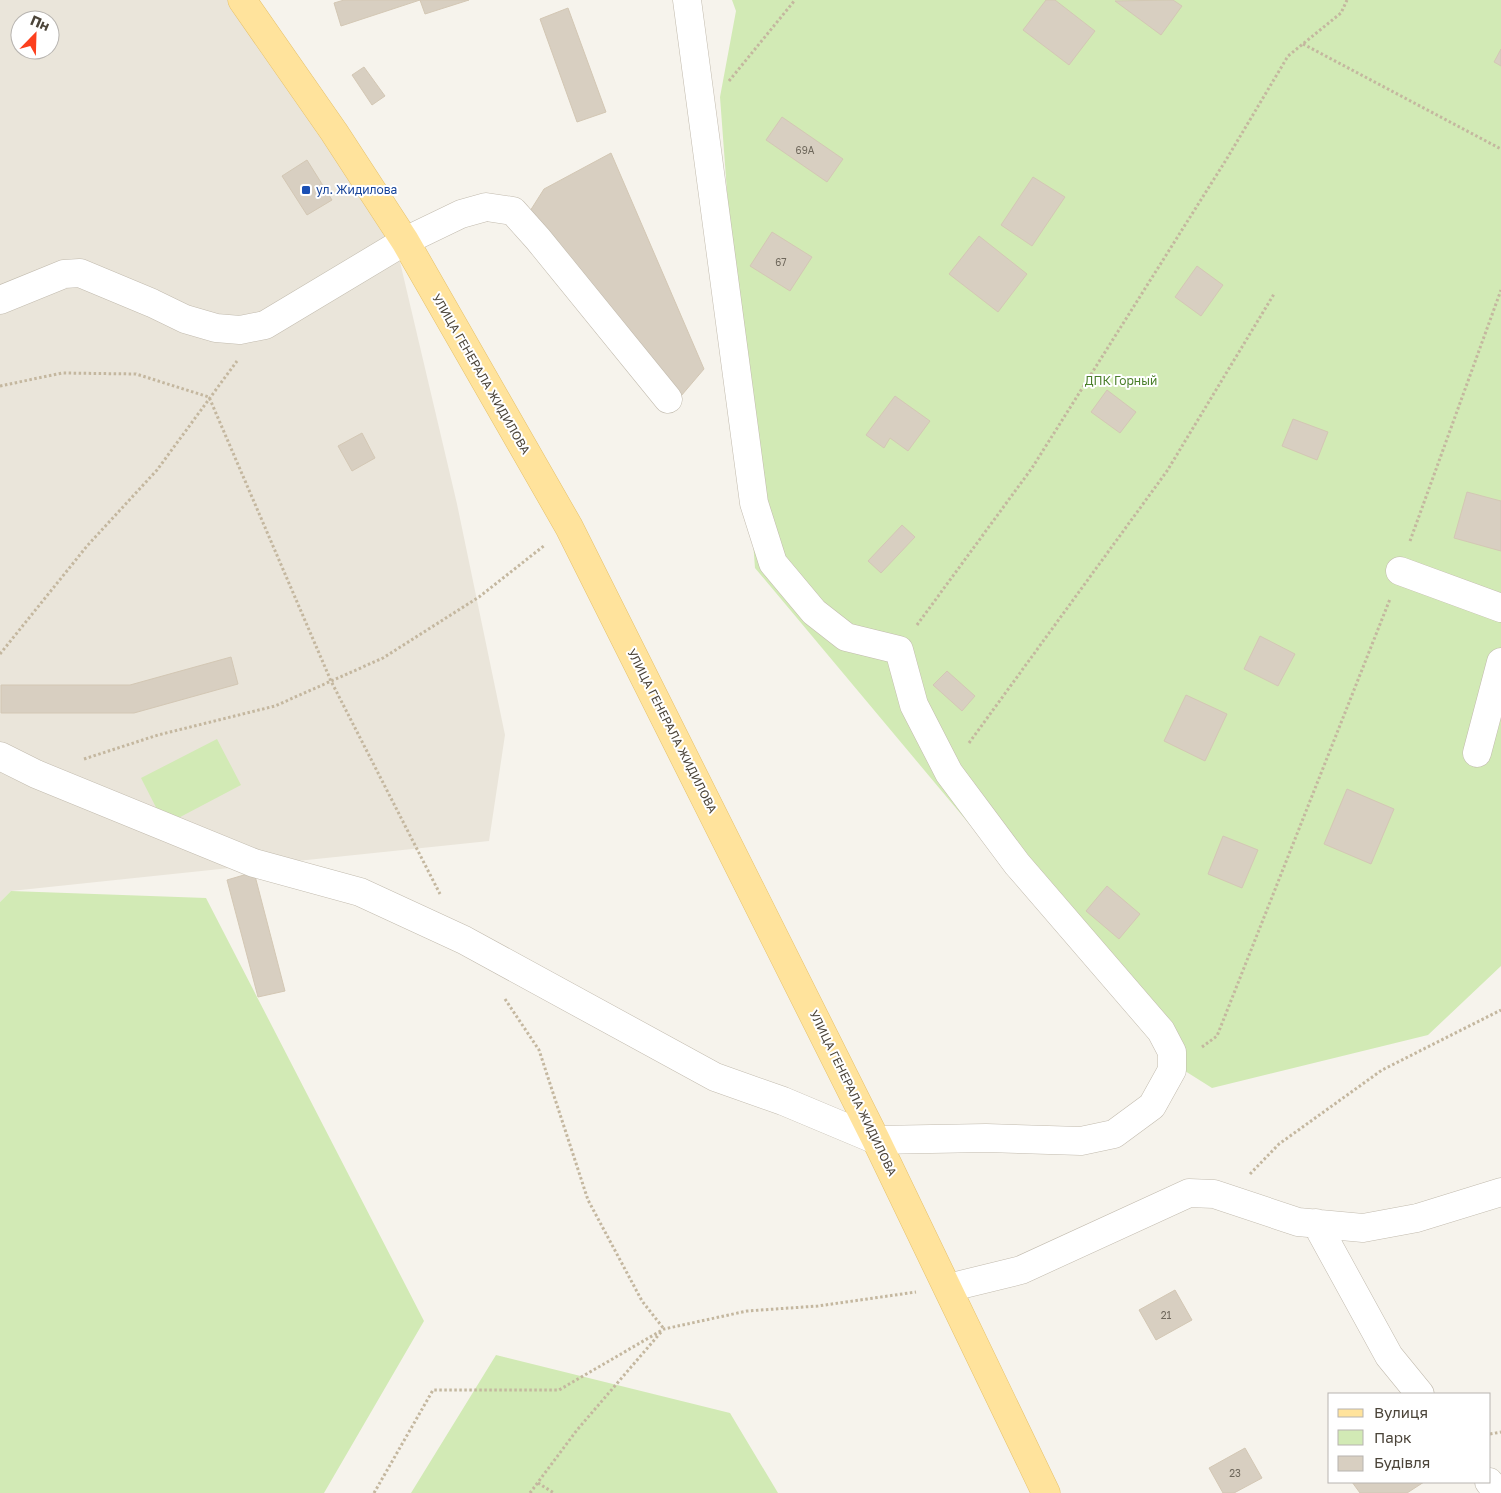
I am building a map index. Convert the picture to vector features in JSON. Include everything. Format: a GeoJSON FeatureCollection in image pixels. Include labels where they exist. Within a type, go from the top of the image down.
{"type":"FeatureCollection","features":[{"type":"Feature","properties":{"kind":"main road","name":"УЛИЦА ГЕНЕРАЛА ЖИДИЛОВА"},"geometry":{"type":"LineString","coordinates":[[242,0],[334,132],[405,241],[569,527],[876,1140],[1046,1493]]}},
{"type":"Feature","properties":{"kind":"street"},"geometry":{"type":"LineString","coordinates":[[0,756],[36,774],[254,863],[360,892],[464,940],[715,1077],[783,1100],[876,1140],[986,1138],[1081,1141],[1114,1134],[1152,1106],[1172,1070],[1172,1052],[1161,1031],[1017,864],[942,763],[914,705],[899,650],[846,637],[814,612],[773,563],[754,503],[701,91],[687,0]]}},
{"type":"Feature","properties":{"kind":"street"},"geometry":{"type":"LineString","coordinates":[[0,300],[64,274],[80,274],[152,303],[185,319],[216,328],[240,330],[265,325],[405,241],[461,214],[486,207],[513,211],[668,399]]}},
{"type":"Feature","properties":{"kind":"street"},"geometry":{"type":"LineString","coordinates":[[1400,571],[1501,608]]}},
{"type":"Feature","properties":{"kind":"street"},"geometry":{"type":"LineString","coordinates":[[1477,753],[1501,662]]}},
{"type":"Feature","properties":{"kind":"street"},"geometry":{"type":"LineString","coordinates":[[948,1288],[1021,1270],[1189,1193],[1214,1194],[1298,1222],[1364,1228],[1417,1218],[1501,1192]]}},
{"type":"Feature","properties":{"kind":"street"},"geometry":{"type":"LineString","coordinates":[[1316,1223],[1389,1356],[1419,1393]]}},
{"type":"Feature","properties":{"kind":"street"},"geometry":{"type":"LineString","coordinates":[[1490,1483],[1498,1493]]}},
{"type":"Feature","properties":{"kind":"path"},"geometry":{"type":"LineString","coordinates":[[701,91],[725,85],[795,0]]}},
{"type":"Feature","properties":{"kind":"path"},"geometry":{"type":"LineString","coordinates":[[899,650],[1032,468],[1226,160],[1288,56],[1341,13],[1347,0]]}},
{"type":"Feature","properties":{"kind":"path"},"geometry":{"type":"LineString","coordinates":[[1303,44],[1501,149]]}},
{"type":"Feature","properties":{"kind":"path"},"geometry":{"type":"LineString","coordinates":[[1172,1070],[1217,1036],[1336,739],[1400,571],[1501,290]]}},
{"type":"Feature","properties":{"kind":"path"},"geometry":{"type":"LineString","coordinates":[[968,744],[1167,471],[1274,294]]}},
{"type":"Feature","properties":{"kind":"path"},"geometry":{"type":"LineString","coordinates":[[0,654],[87,546],[157,470],[209,397],[265,325]]}},
{"type":"Feature","properties":{"kind":"path"},"geometry":{"type":"LineString","coordinates":[[0,386],[62,373],[136,374],[209,397],[331,681],[442,897]]}},
{"type":"Feature","properties":{"kind":"path"},"geometry":{"type":"LineString","coordinates":[[83,759],[158,735],[275,706],[383,658],[479,598],[569,527]]}},
{"type":"Feature","properties":{"kind":"path"},"geometry":{"type":"LineString","coordinates":[[502,995],[539,1050],[588,1200],[642,1301],[664,1328]]}},
{"type":"Feature","properties":{"kind":"path"},"geometry":{"type":"LineString","coordinates":[[1226,1198],[1278,1144],[1382,1070],[1501,1010]]}},
{"type":"Feature","properties":{"kind":"path"},"geometry":{"type":"LineString","coordinates":[[374,1493],[433,1390],[559,1390],[664,1328],[747,1310],[818,1306],[948,1288]]}},
{"type":"Feature","properties":{"kind":"path"},"geometry":{"type":"LineString","coordinates":[[530,1493],[577,1430],[664,1328]]}},
{"type":"Feature","properties":{"kind":"path"},"geometry":{"type":"LineString","coordinates":[[538,1482],[554,1493]]}},
{"type":"Feature","properties":{"kind":"shaded area"},"geometry":{"type":"Polygon","coordinates":[[[0,0],[228,0],[345,171],[400,262],[457,504],[505,735],[489,841],[11,891],[0,902],[0,0]]]}},
{"type":"Feature","properties":{"kind":"green space","name":"ДПК Горный"},"geometry":{"type":"Polygon","coordinates":[[[732,0],[1501,0],[1501,966],[1428,1035],[1212,1088],[1166,1059],[755,568],[720,97],[736,11],[732,0]]]}},
{"type":"Feature","properties":{"kind":"green space"},"geometry":{"type":"Polygon","coordinates":[[[217,739],[241,785],[165,825],[141,778],[217,739]]]}},
{"type":"Feature","properties":{"kind":"green space"},"geometry":{"type":"Polygon","coordinates":[[[11,891],[206,898],[424,1321],[324,1493],[0,1493],[0,902],[11,891]]]}},
{"type":"Feature","properties":{"kind":"green space"},"geometry":{"type":"Polygon","coordinates":[[[496,1355],[730,1413],[778,1493],[411,1493],[496,1355]]]}},
{"type":"Feature","properties":{"kind":"building"},"geometry":{"type":"Polygon","coordinates":[[[344,0],[420,0],[341,26],[334,3],[344,0]]]}},
{"type":"Feature","properties":{"kind":"building"},"geometry":{"type":"Polygon","coordinates":[[[420,0],[469,0],[425,14],[420,0]]]}},
{"type":"Feature","properties":{"kind":"building"},"geometry":{"type":"Polygon","coordinates":[[[1046,0],[1055,0],[1095,31],[1069,65],[1023,30],[1046,0]]]}},
{"type":"Feature","properties":{"kind":"building"},"geometry":{"type":"Polygon","coordinates":[[[1173,0],[1182,6],[1161,35],[1115,1],[1173,0]]]}},
{"type":"Feature","properties":{"kind":"building"},"geometry":{"type":"Polygon","coordinates":[[[568,8],[606,112],[577,122],[540,19],[568,8]]]}},
{"type":"Feature","properties":{"kind":"building"},"geometry":{"type":"Polygon","coordinates":[[[1501,49],[1501,66],[1494,62],[1501,49]]]}},
{"type":"Feature","properties":{"kind":"building"},"geometry":{"type":"Polygon","coordinates":[[[364,67],[385,96],[372,105],[352,75],[364,67]]]}},
{"type":"Feature","properties":{"kind":"building"},"geometry":{"type":"Polygon","coordinates":[[[782,117],[843,159],[827,182],[766,140],[782,117]]]}},
{"type":"Feature","properties":{"kind":"building"},"geometry":{"type":"Polygon","coordinates":[[[611,153],[704,369],[681,396],[525,219],[544,189],[611,153]]]}},
{"type":"Feature","properties":{"kind":"building"},"geometry":{"type":"Polygon","coordinates":[[[307,160],[332,200],[307,215],[282,176],[307,160]]]}},
{"type":"Feature","properties":{"kind":"building"},"geometry":{"type":"Polygon","coordinates":[[[1033,177],[1065,197],[1032,246],[1001,225],[1033,177]]]}},
{"type":"Feature","properties":{"kind":"building"},"geometry":{"type":"Polygon","coordinates":[[[772,232],[812,257],[790,291],[750,266],[772,232]]]}},
{"type":"Feature","properties":{"kind":"building"},"geometry":{"type":"Polygon","coordinates":[[[979,236],[1027,274],[998,312],[949,274],[979,236]]]}},
{"type":"Feature","properties":{"kind":"building"},"geometry":{"type":"Polygon","coordinates":[[[1197,266],[1223,285],[1201,316],[1175,297],[1197,266]]]}},
{"type":"Feature","properties":{"kind":"building"},"geometry":{"type":"Polygon","coordinates":[[[1107,390],[1136,412],[1120,433],[1091,412],[1107,390]]]}},
{"type":"Feature","properties":{"kind":"building"},"geometry":{"type":"Polygon","coordinates":[[[895,396],[930,421],[908,451],[890,438],[884,448],[866,435],[895,396]]]}},
{"type":"Feature","properties":{"kind":"building"},"geometry":{"type":"Polygon","coordinates":[[[1293,419],[1328,432],[1317,460],[1282,446],[1293,419]]]}},
{"type":"Feature","properties":{"kind":"building"},"geometry":{"type":"Polygon","coordinates":[[[362,433],[375,458],[352,471],[338,446],[362,433]]]}},
{"type":"Feature","properties":{"kind":"building"},"geometry":{"type":"Polygon","coordinates":[[[1467,492],[1501,501],[1501,551],[1454,538],[1467,492]]]}},
{"type":"Feature","properties":{"kind":"building"},"geometry":{"type":"Polygon","coordinates":[[[902,525],[915,537],[881,573],[868,561],[902,525]]]}},
{"type":"Feature","properties":{"kind":"building"},"geometry":{"type":"Polygon","coordinates":[[[1260,636],[1295,654],[1278,686],[1244,669],[1260,636]]]}},
{"type":"Feature","properties":{"kind":"building"},"geometry":{"type":"Polygon","coordinates":[[[231,657],[238,684],[134,713],[1,713],[1,685],[130,685],[231,657]]]}},
{"type":"Feature","properties":{"kind":"building"},"geometry":{"type":"Polygon","coordinates":[[[947,671],[975,696],[962,711],[933,685],[947,671]]]}},
{"type":"Feature","properties":{"kind":"building"},"geometry":{"type":"Polygon","coordinates":[[[1186,695],[1227,714],[1205,761],[1164,741],[1186,695]]]}},
{"type":"Feature","properties":{"kind":"building"},"geometry":{"type":"Polygon","coordinates":[[[1347,789],[1394,809],[1371,864],[1324,844],[1347,789]]]}},
{"type":"Feature","properties":{"kind":"building"},"geometry":{"type":"Polygon","coordinates":[[[1223,836],[1258,850],[1242,888],[1208,874],[1223,836]]]}},
{"type":"Feature","properties":{"kind":"building"},"geometry":{"type":"Polygon","coordinates":[[[254,872],[285,991],[258,997],[227,880],[254,872]]]}},
{"type":"Feature","properties":{"kind":"building"},"geometry":{"type":"Polygon","coordinates":[[[1107,886],[1140,914],[1119,939],[1086,911],[1107,886]]]}},
{"type":"Feature","properties":{"kind":"building"},"geometry":{"type":"Polygon","coordinates":[[[1175,1290],[1192,1320],[1156,1340],[1139,1310],[1175,1290]]]}},
{"type":"Feature","properties":{"kind":"building"},"geometry":{"type":"Polygon","coordinates":[[[1245,1448],[1262,1478],[1234,1493],[1223,1493],[1209,1468],[1245,1448]]]}},
{"type":"Feature","properties":{"kind":"building"},"geometry":{"type":"Polygon","coordinates":[[[1353,1483],[1422,1483],[1407,1493],[1360,1493],[1353,1483]]]}},
{"type":"Feature","properties":{"kind":"place","name":"ул. Жидилова"},"geometry":{"type":"Point","coordinates":[306,190]}}]}
